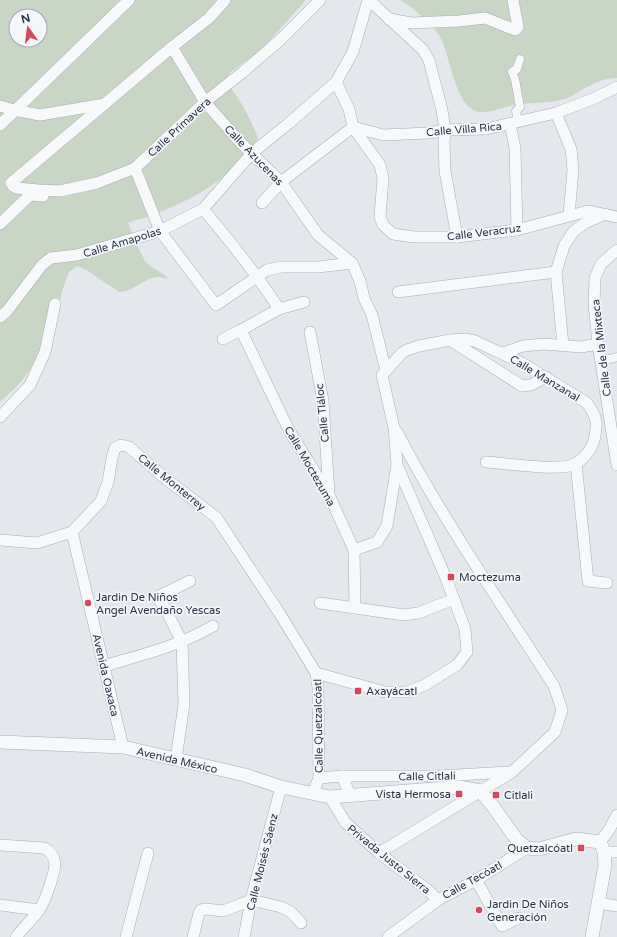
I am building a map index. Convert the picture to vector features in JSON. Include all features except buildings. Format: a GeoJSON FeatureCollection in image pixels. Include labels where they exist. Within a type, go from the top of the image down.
{"type":"FeatureCollection","features":[{"type":"Feature","properties":{"kind":"street"},"geometry":{"type":"LineString","coordinates":[[0,125],[129,0]]}},
{"type":"Feature","properties":{"kind":"street"},"geometry":{"type":"LineString","coordinates":[[0,106],[40,115],[105,104],[172,47],[209,18],[225,0]]}},
{"type":"Feature","properties":{"kind":"street","name":"Calle Primavera"},"geometry":{"type":"LineString","coordinates":[[105,104],[11,183],[12,186],[16,188],[60,191],[97,183],[135,168],[205,102],[269,49],[320,0]]}},
{"type":"Feature","properties":{"kind":"street"},"geometry":{"type":"LineString","coordinates":[[369,0],[423,50],[429,60],[442,110],[445,130],[445,170],[457,237]]}},
{"type":"Feature","properties":{"kind":"street","name":"Calle Amapolas"},"geometry":{"type":"LineString","coordinates":[[0,317],[7,312],[42,265],[51,258],[77,255],[160,232],[203,209],[252,153],[336,82],[353,52],[369,0]]}},
{"type":"Feature","properties":{"kind":"street"},"geometry":{"type":"LineString","coordinates":[[389,19],[411,23],[459,22],[485,18],[515,30],[518,27],[513,0]]}},
{"type":"Feature","properties":{"kind":"street","name":"Calle Azucenas"},"geometry":{"type":"LineString","coordinates":[[172,47],[205,102],[240,142],[281,182],[318,235],[352,263],[360,281],[364,298],[372,315],[386,370],[382,375],[394,428]]}},
{"type":"Feature","properties":{"kind":"street"},"geometry":{"type":"LineString","coordinates":[[517,230],[514,123],[516,111],[520,108],[512,72],[516,69],[520,59]]}},
{"type":"Feature","properties":{"kind":"street"},"geometry":{"type":"LineString","coordinates":[[262,203],[281,182],[353,127],[349,109],[336,82]]}},
{"type":"Feature","properties":{"kind":"street","name":"Calle Villa Rica"},"geometry":{"type":"LineString","coordinates":[[353,127],[382,135],[429,133],[445,130],[486,129],[556,113],[595,98],[617,87]]}},
{"type":"Feature","properties":{"kind":"street"},"geometry":{"type":"LineString","coordinates":[[556,113],[571,149],[573,170],[569,215]]}},
{"type":"Feature","properties":{"kind":"street","name":"Calle Veracruz"},"geometry":{"type":"LineString","coordinates":[[353,127],[380,165],[383,178],[380,217],[384,225],[393,234],[414,237],[457,237],[517,230],[588,211],[617,217]]}},
{"type":"Feature","properties":{"kind":"street"},"geometry":{"type":"LineString","coordinates":[[135,168],[160,232],[216,305],[267,270],[281,267],[318,267],[352,263]]}},
{"type":"Feature","properties":{"kind":"street"},"geometry":{"type":"LineString","coordinates":[[0,224],[30,195],[35,194],[48,196],[54,195],[60,191]]}},
{"type":"Feature","properties":{"kind":"street"},"geometry":{"type":"LineString","coordinates":[[203,209],[258,277],[279,309]]}},
{"type":"Feature","properties":{"kind":"street"},"geometry":{"type":"LineString","coordinates":[[564,345],[556,272],[564,246],[573,232],[585,223],[605,214]]}},
{"type":"Feature","properties":{"kind":"street","name":"Calle de la Mixteca"},"geometry":{"type":"LineString","coordinates":[[617,250],[601,264],[594,278],[594,304],[598,344],[608,406],[614,426],[617,465]]}},
{"type":"Feature","properties":{"kind":"street"},"geometry":{"type":"LineString","coordinates":[[398,292],[556,272]]}},
{"type":"Feature","properties":{"kind":"street"},"geometry":{"type":"LineString","coordinates":[[223,339],[279,309],[304,302]]}},
{"type":"Feature","properties":{"kind":"street"},"geometry":{"type":"LineString","coordinates":[[0,418],[30,385],[45,352],[55,304]]}},
{"type":"Feature","properties":{"kind":"street","name":"Calle Moctezuma"},"geometry":{"type":"LineString","coordinates":[[242,330],[293,437],[329,495],[354,550],[355,608]]}},
{"type":"Feature","properties":{"kind":"street","name":"Calle Tláloc"},"geometry":{"type":"LineString","coordinates":[[310,332],[323,401],[329,495]]}},
{"type":"Feature","properties":{"kind":"street","name":"Calle Manzanal"},"geometry":{"type":"LineString","coordinates":[[386,370],[402,353],[407,350],[450,340],[465,339],[474,341],[503,353],[546,377],[587,403]]}},
{"type":"Feature","properties":{"kind":"street"},"geometry":{"type":"LineString","coordinates":[[450,340],[522,386],[531,385],[546,377]]}},
{"type":"Feature","properties":{"kind":"street"},"geometry":{"type":"LineString","coordinates":[[503,353],[523,346],[544,344],[581,347],[598,344]]}},
{"type":"Feature","properties":{"kind":"street"},"geometry":{"type":"LineString","coordinates":[[600,356],[610,359],[617,357]]}},
{"type":"Feature","properties":{"kind":"street"},"geometry":{"type":"LineString","coordinates":[[587,403],[608,406]]}},
{"type":"Feature","properties":{"kind":"street"},"geometry":{"type":"LineString","coordinates":[[486,462],[552,467],[576,464],[587,454],[593,442],[597,424],[594,412],[587,403]]}},
{"type":"Feature","properties":{"kind":"street"},"geometry":{"type":"LineString","coordinates":[[379,853],[512,772],[555,732],[562,710],[554,686],[414,465],[394,428]]}},
{"type":"Feature","properties":{"kind":"street","name":"Calle Quetzalcóatl"},"geometry":{"type":"LineString","coordinates":[[350,795],[342,776],[319,778],[318,695],[316,673],[385,692],[407,692],[425,685],[457,665],[467,652],[465,629],[454,599],[397,465],[394,428]]}},
{"type":"Feature","properties":{"kind":"street","name":"Calle Monterrey"},"geometry":{"type":"LineString","coordinates":[[0,540],[37,543],[72,532],[101,501],[108,482],[115,448],[121,445],[129,447],[166,479],[216,517],[280,614],[316,673]]}},
{"type":"Feature","properties":{"kind":"street"},"geometry":{"type":"LineString","coordinates":[[576,464],[588,581],[607,583]]}},
{"type":"Feature","properties":{"kind":"street"},"geometry":{"type":"LineString","coordinates":[[354,550],[377,542],[388,526],[397,465]]}},
{"type":"Feature","properties":{"kind":"street","name":"Avenida Oaxaca"},"geometry":{"type":"LineString","coordinates":[[72,532],[122,747]]}},
{"type":"Feature","properties":{"kind":"street"},"geometry":{"type":"LineString","coordinates":[[176,759],[184,704],[182,642],[165,608],[157,596],[190,581]]}},
{"type":"Feature","properties":{"kind":"street"},"geometry":{"type":"LineString","coordinates":[[320,603],[404,615],[418,613],[454,599]]}},
{"type":"Feature","properties":{"kind":"street"},"geometry":{"type":"LineString","coordinates":[[104,666],[182,642],[213,626]]}},
{"type":"Feature","properties":{"kind":"street","name":"Avenida México"},"geometry":{"type":"LineString","coordinates":[[0,742],[122,747],[245,775],[281,787],[330,797],[350,795]]}},
{"type":"Feature","properties":{"kind":"street","name":"Calle Citlali"},"geometry":{"type":"LineString","coordinates":[[342,776],[440,776],[512,772]]}},
{"type":"Feature","properties":{"kind":"street"},"geometry":{"type":"LineString","coordinates":[[313,793],[319,778]]}},
{"type":"Feature","properties":{"kind":"street","name":"Calle Moisés Sáenz"},"geometry":{"type":"LineString","coordinates":[[244,937],[251,900],[281,787]]}},
{"type":"Feature","properties":{"kind":"street"},"geometry":{"type":"LineString","coordinates":[[350,795],[459,787],[480,791],[517,840],[527,848],[539,849],[576,839],[607,849]]}},
{"type":"Feature","properties":{"kind":"street","name":"Privada Justo Sierra"},"geometry":{"type":"LineString","coordinates":[[330,797],[345,822],[379,853],[429,890],[438,900]]}},
{"type":"Feature","properties":{"kind":"street"},"geometry":{"type":"LineString","coordinates":[[592,937],[599,903],[609,830],[617,815]]}},
{"type":"Feature","properties":{"kind":"street"},"geometry":{"type":"LineString","coordinates":[[0,845],[44,848],[50,851],[53,855],[55,863],[49,887],[39,910],[16,937]]}},
{"type":"Feature","properties":{"kind":"street","name":"Calle Tecóatl"},"geometry":{"type":"LineString","coordinates":[[388,937],[438,900],[476,880],[527,848]]}},
{"type":"Feature","properties":{"kind":"street"},"geometry":{"type":"LineString","coordinates":[[126,937],[148,853]]}},
{"type":"Feature","properties":{"kind":"street"},"geometry":{"type":"LineString","coordinates":[[476,880],[502,926],[518,918]]}},
{"type":"Feature","properties":{"kind":"street"},"geometry":{"type":"LineString","coordinates":[[193,937],[201,910],[223,910],[251,900],[281,907],[291,912],[301,923]]}},
{"type":"Feature","properties":{"kind":"street"},"geometry":{"type":"LineString","coordinates":[[599,903],[617,906]]}},
{"type":"Feature","properties":{"kind":"street"},"geometry":{"type":"LineString","coordinates":[[0,905],[39,910]]}},
{"type":"Feature","properties":{"kind":"green space"},"geometry":{"type":"Polygon","coordinates":[[[0,0],[306,0],[262,49],[231,72],[225,80],[244,108],[258,138],[251,149],[227,173],[207,189],[172,207],[128,223],[145,261],[165,275],[168,279],[158,277],[153,278],[129,290],[119,292],[78,266],[69,272],[62,291],[55,329],[31,369],[19,384],[0,402],[0,0]]]}},
{"type":"Feature","properties":{"kind":"green space"},"geometry":{"type":"Polygon","coordinates":[[[400,0],[617,0],[617,78],[596,82],[566,99],[558,101],[522,104],[480,112],[472,109],[465,102],[459,92],[444,45],[437,32],[416,11],[400,0]]]}},
{"type":"Feature","properties":{"kind":"place","name":"Moctezuma"},"geometry":{"type":"Point","coordinates":[451,577]}},
{"type":"Feature","properties":{"kind":"place","name":"Jardin De Niños Angel Avendaño Yescas"},"geometry":{"type":"Point","coordinates":[88,603]}},
{"type":"Feature","properties":{"kind":"place","name":"Axayácatl"},"geometry":{"type":"Point","coordinates":[358,691]}},
{"type":"Feature","properties":{"kind":"place","name":"Vista Hermosa"},"geometry":{"type":"Point","coordinates":[459,794]}},
{"type":"Feature","properties":{"kind":"place","name":"Citlali"},"geometry":{"type":"Point","coordinates":[496,795]}},
{"type":"Feature","properties":{"kind":"place","name":"Quetzalcóatl"},"geometry":{"type":"Point","coordinates":[581,848]}},
{"type":"Feature","properties":{"kind":"place","name":"Jardin De Niños Generación"},"geometry":{"type":"Point","coordinates":[479,910]}}]}
